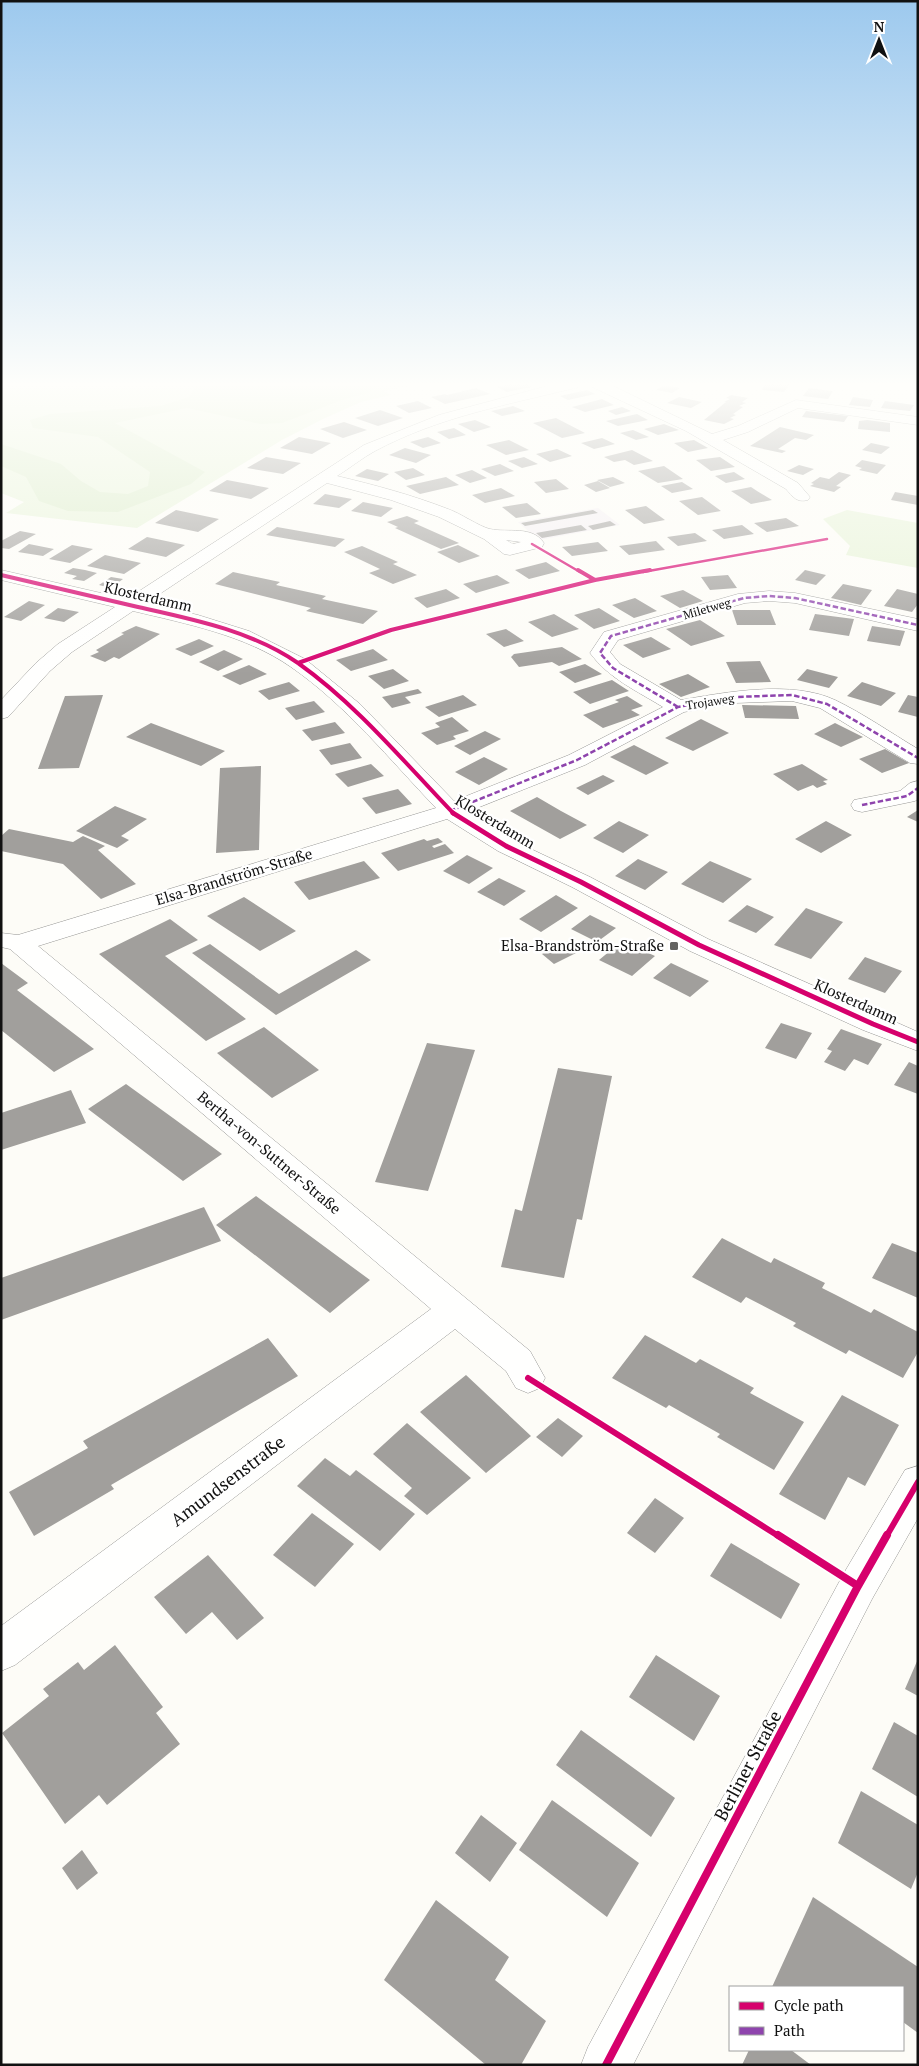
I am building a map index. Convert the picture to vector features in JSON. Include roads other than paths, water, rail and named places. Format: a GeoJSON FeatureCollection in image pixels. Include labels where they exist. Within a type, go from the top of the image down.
{"type":"FeatureCollection","features":[{"type":"Feature","properties":{"kind":"street"},"geometry":{"type":"LineString","coordinates":[[1,713],[37,673],[65,648],[318,480]]}},
{"type":"Feature","properties":{"kind":"street"},"geometry":{"type":"LineString","coordinates":[[335,480],[416,503],[490,534]]}},
{"type":"Feature","properties":{"kind":"street"},"geometry":{"type":"LineString","coordinates":[[782,480],[792,486],[802,497]]}},
{"type":"Feature","properties":{"kind":"street","name":"Klosterdamm"},"geometry":{"type":"LineString","coordinates":[[1,575],[191,619],[242,635],[298,662],[353,708],[450,812],[506,846],[581,882],[699,944],[872,1024],[918,1042]]}},
{"type":"Feature","properties":{"kind":"street","name":"Miletweg"},"geometry":{"type":"LineString","coordinates":[[678,707],[612,668],[600,653],[611,636],[744,598],[769,596],[795,598],[918,625]]}},
{"type":"Feature","properties":{"kind":"street","name":"Trojaweg"},"geometry":{"type":"LineString","coordinates":[[450,812],[576,760],[678,707],[735,698],[792,695],[827,704],[918,758]]}},
{"type":"Feature","properties":{"kind":"street"},"geometry":{"type":"LineString","coordinates":[[862,804],[907,796],[918,788]]}},
{"type":"Feature","properties":{"kind":"street","name":"Elsa-Brandström-Straße"},"geometry":{"type":"LineString","coordinates":[[10,941],[450,812]]}},
{"type":"Feature","properties":{"kind":"street","name":"Bertha-von-Suttner-Straße"},"geometry":{"type":"LineString","coordinates":[[10,941],[518,1361],[528,1378]]}},
{"type":"Feature","properties":{"kind":"street","name":"Amundsenstraße"},"geometry":{"type":"LineString","coordinates":[[1,1651],[455,1310]]}},
{"type":"Feature","properties":{"kind":"street","name":"Berliner Straße"},"geometry":{"type":"LineString","coordinates":[[606,2065],[858,1586],[918,1482]]}},
{"type":"Feature","properties":{"kind":"place","name":"Elsa-Brandström-Straße"},"geometry":{"type":"Point","coordinates":[674,946]}}]}
